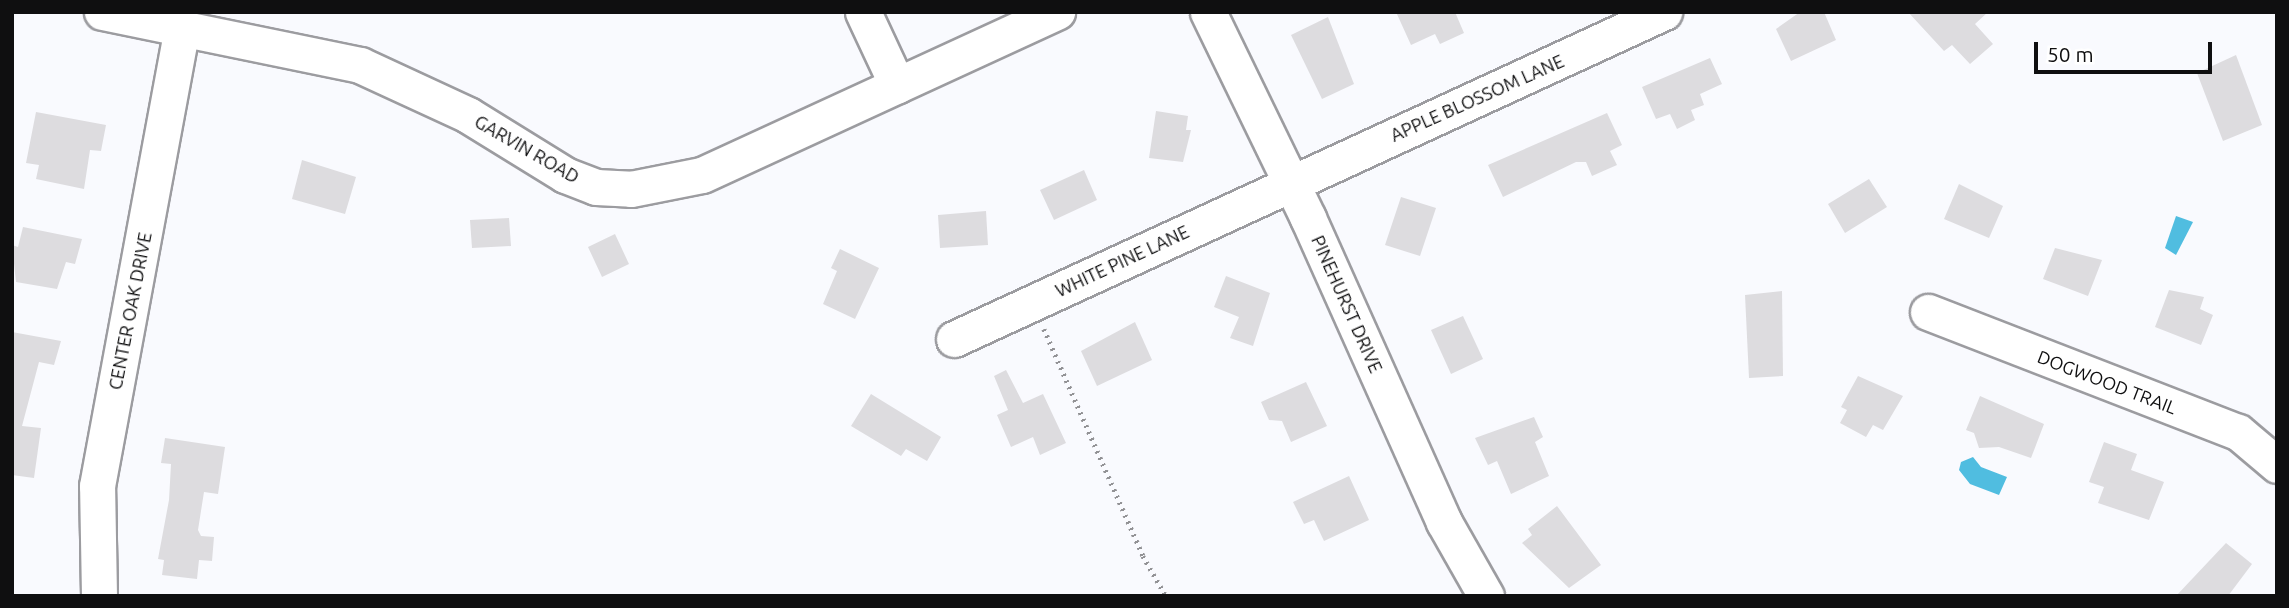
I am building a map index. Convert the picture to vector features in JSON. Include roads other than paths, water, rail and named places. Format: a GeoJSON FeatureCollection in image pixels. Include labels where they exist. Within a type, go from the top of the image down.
{"type":"FeatureCollection","features":[{"type":"Feature","properties":{"kind":"street","name":"GARVIN ROAD"},"geometry":{"type":"LineString","coordinates":[[102,12],[359,65],[412,85],[565,175],[596,187],[631,190],[702,175],[1057,12]]}},
{"type":"Feature","properties":{"kind":"street"},"geometry":{"type":"LineString","coordinates":[[863,12],[897,85]]}},
{"type":"Feature","properties":{"kind":"street","name":"PINEHURST DRIVE"},"geometry":{"type":"LineString","coordinates":[[1208,12],[1289,182],[1444,522],[1486,596]]}},
{"type":"Feature","properties":{"kind":"street","name":"APPLE BLOSSOM LANE"},"geometry":{"type":"LineString","coordinates":[[1289,182],[1664,12]]}},
{"type":"Feature","properties":{"kind":"street","name":"CENTER OAK DRIVE"},"geometry":{"type":"LineString","coordinates":[[99,596],[97,486],[182,29]]}},
{"type":"Feature","properties":{"kind":"street","name":"WHITE PINE LANE"},"geometry":{"type":"LineString","coordinates":[[954,339],[1289,182]]}},
{"type":"Feature","properties":{"kind":"street","name":"DOGWOOD TRAIL"},"geometry":{"type":"LineString","coordinates":[[1928,312],[2238,432],[2277,465]]}},
{"type":"Feature","properties":{"kind":"water"},"geometry":{"type":"Polygon","coordinates":[[[2176,216],[2193,222],[2176,255],[2165,248],[2176,216]]]}},
{"type":"Feature","properties":{"kind":"water"},"geometry":{"type":"Polygon","coordinates":[[[1973,457],[1981,467],[2007,477],[1999,495],[1970,484],[1959,470],[1961,462],[1973,457]]]}}]}
